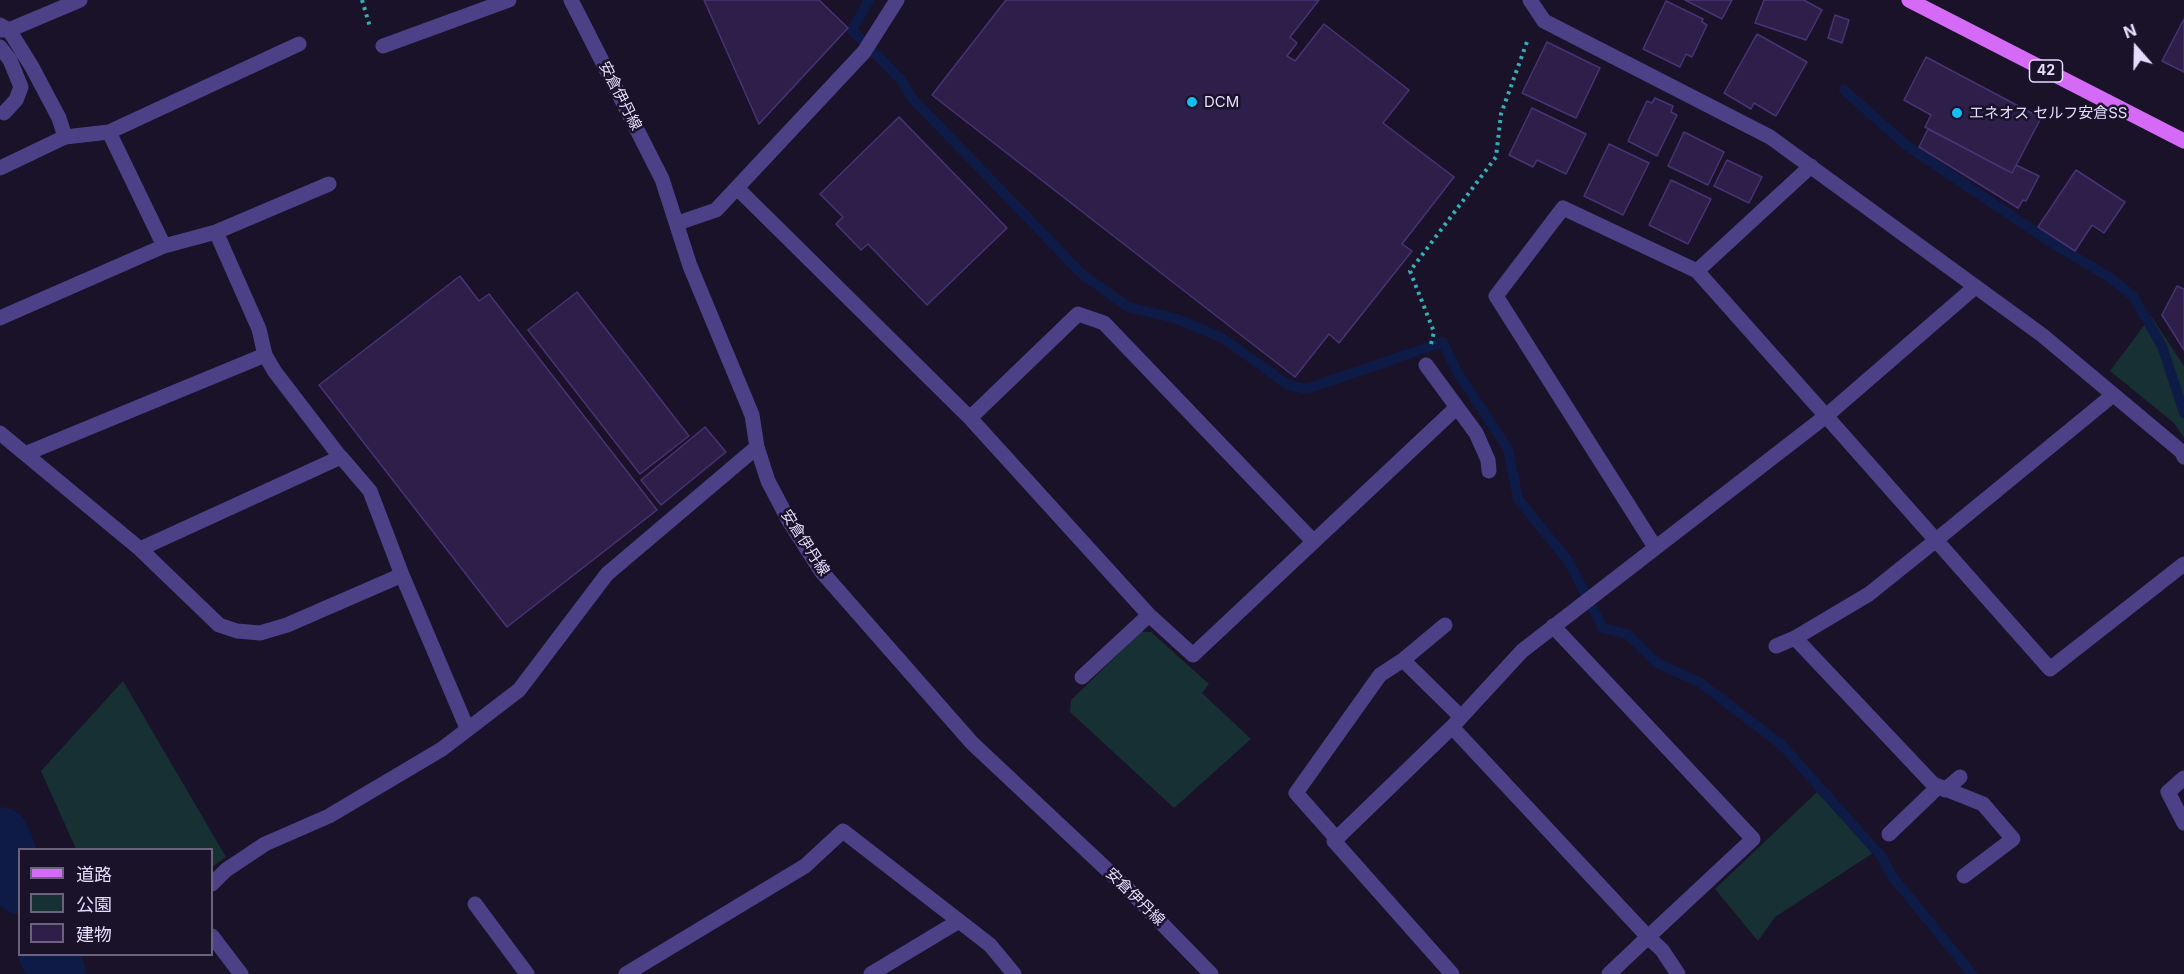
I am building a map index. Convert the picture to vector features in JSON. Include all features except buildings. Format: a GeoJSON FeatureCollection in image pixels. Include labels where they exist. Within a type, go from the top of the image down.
{"type":"FeatureCollection","features":[{"type":"Feature","properties":{"kind":"main road","name":"42"},"geometry":{"type":"LineString","coordinates":[[1909,0],[2184,141]]}},
{"type":"Feature","properties":{"kind":"street"},"geometry":{"type":"LineString","coordinates":[[65,137],[59,118],[3,28],[80,0]]}},
{"type":"Feature","properties":{"kind":"street"},"geometry":{"type":"LineString","coordinates":[[383,46],[508,0]]}},
{"type":"Feature","properties":{"kind":"street","name":"安倉伊丹線"},"geometry":{"type":"LineString","coordinates":[[571,0],[662,179],[690,266],[752,415],[757,447],[768,481],[789,521],[821,571],[972,743],[1132,894],[1211,974]]}},
{"type":"Feature","properties":{"kind":"street"},"geometry":{"type":"LineString","coordinates":[[678,223],[716,210],[864,52],[897,0]]}},
{"type":"Feature","properties":{"kind":"street"},"geometry":{"type":"LineString","coordinates":[[1530,0],[1544,21],[1770,137],[2042,335],[2182,452],[2184,457]]}},
{"type":"Feature","properties":{"kind":"street"},"geometry":{"type":"LineString","coordinates":[[0,168],[65,137],[109,132],[299,44]]}},
{"type":"Feature","properties":{"kind":"street"},"geometry":{"type":"LineString","coordinates":[[0,47],[10,60],[21,87],[16,100],[4,113]]}},
{"type":"Feature","properties":{"kind":"street"},"geometry":{"type":"LineString","coordinates":[[109,132],[164,246]]}},
{"type":"Feature","properties":{"kind":"street"},"geometry":{"type":"LineString","coordinates":[[1697,271],[1811,166]]}},
{"type":"Feature","properties":{"kind":"street"},"geometry":{"type":"LineString","coordinates":[[0,318],[164,246],[216,232],[329,184]]}},
{"type":"Feature","properties":{"kind":"street"},"geometry":{"type":"LineString","coordinates":[[737,188],[970,418],[1149,615],[1193,655],[1456,408]]}},
{"type":"Feature","properties":{"kind":"street"},"geometry":{"type":"LineString","coordinates":[[1655,547],[1496,296],[1563,208],[1697,271],[2050,669],[2184,564]]}},
{"type":"Feature","properties":{"kind":"street"},"geometry":{"type":"LineString","coordinates":[[216,232],[259,329],[265,355],[274,372],[341,458],[370,491],[402,575],[467,728]]}},
{"type":"Feature","properties":{"kind":"street"},"geometry":{"type":"LineString","coordinates":[[1452,974],[1334,841],[1336,838],[1456,722],[1522,651],[1826,416],[1975,287]]}},
{"type":"Feature","properties":{"kind":"street"},"geometry":{"type":"LineString","coordinates":[[970,418],[1078,314],[1104,323],[1313,541]]}},
{"type":"Feature","properties":{"kind":"street"},"geometry":{"type":"LineString","coordinates":[[25,454],[265,355]]}},
{"type":"Feature","properties":{"kind":"street"},"geometry":{"type":"LineString","coordinates":[[1426,365],[1476,433],[1488,460],[1489,471]]}},
{"type":"Feature","properties":{"kind":"street"},"geometry":{"type":"LineString","coordinates":[[1776,646],[1795,638],[1869,594],[2113,395]]}},
{"type":"Feature","properties":{"kind":"street"},"geometry":{"type":"LineString","coordinates":[[0,433],[140,549],[219,625],[237,631],[260,633],[287,625],[402,575]]}},
{"type":"Feature","properties":{"kind":"street"},"geometry":{"type":"LineString","coordinates":[[213,883],[226,870],[265,844],[329,816],[442,749],[519,690],[607,574],[757,447]]}},
{"type":"Feature","properties":{"kind":"street"},"geometry":{"type":"LineString","coordinates":[[140,549],[341,458]]}},
{"type":"Feature","properties":{"kind":"street"},"geometry":{"type":"LineString","coordinates":[[1082,677],[1149,615]]}},
{"type":"Feature","properties":{"kind":"street"},"geometry":{"type":"LineString","coordinates":[[1336,838],[1296,793],[1380,675],[1403,660],[1445,625]]}},
{"type":"Feature","properties":{"kind":"street"},"geometry":{"type":"LineString","coordinates":[[1553,626],[1753,839],[1609,974]]}},
{"type":"Feature","properties":{"kind":"street"},"geometry":{"type":"LineString","coordinates":[[1795,638],[1942,789],[1983,804],[2017,844],[1964,876]]}},
{"type":"Feature","properties":{"kind":"street"},"geometry":{"type":"LineString","coordinates":[[1403,660],[1662,950],[1678,974]]}},
{"type":"Feature","properties":{"kind":"street"},"geometry":{"type":"LineString","coordinates":[[1889,834],[1942,789],[1960,777]]}},
{"type":"Feature","properties":{"kind":"street"},"geometry":{"type":"LineString","coordinates":[[2184,778],[2168,792],[2184,823]]}},
{"type":"Feature","properties":{"kind":"street"},"geometry":{"type":"LineString","coordinates":[[626,974],[805,866],[843,831],[990,945],[1014,974]]}},
{"type":"Feature","properties":{"kind":"street"},"geometry":{"type":"LineString","coordinates":[[475,904],[527,974]]}},
{"type":"Feature","properties":{"kind":"street"},"geometry":{"type":"LineString","coordinates":[[871,974],[959,921]]}},
{"type":"Feature","properties":{"kind":"street"},"geometry":{"type":"LineString","coordinates":[[213,937],[241,974]]}},
{"type":"Feature","properties":{"kind":"path"},"geometry":{"type":"LineString","coordinates":[[1426,365],[1434,333],[1410,271],[1496,157],[1501,114],[1528,43],[1527,20],[1539,14]]}},
{"type":"Feature","properties":{"kind":"green space"},"geometry":{"type":"Polygon","coordinates":[[[2151,316],[2184,366],[2184,438],[2174,423],[2110,371],[2151,316]]]}},
{"type":"Feature","properties":{"kind":"green space"},"geometry":{"type":"Polygon","coordinates":[[[1141,632],[1151,632],[1209,684],[1202,693],[1251,739],[1174,808],[1070,712],[1071,700],[1141,632]]]}},
{"type":"Feature","properties":{"kind":"green space"},"geometry":{"type":"Polygon","coordinates":[[[123,681],[226,857],[213,866],[213,848],[76,848],[41,771],[123,681]]]}},
{"type":"Feature","properties":{"kind":"green space"},"geometry":{"type":"Polygon","coordinates":[[[1817,792],[1873,853],[1775,917],[1758,941],[1715,889],[1817,792]]]}},
{"type":"Feature","properties":{"kind":"waterway"},"geometry":{"type":"LineString","coordinates":[[869,0],[852,30],[901,80],[912,98],[1082,274],[1128,307],[1174,318],[1223,338],[1288,385],[1307,389],[1443,342],[1456,370],[1508,449],[1518,499],[1569,562],[1603,628],[1627,634],[1657,663],[1699,682],[1781,744],[1881,856],[1892,876],[1972,974]]}},
{"type":"Feature","properties":{"kind":"waterway"},"geometry":{"type":"LineString","coordinates":[[1844,90],[1906,145],[2049,241],[2109,277],[2133,296],[2162,346],[2184,413]]}},
{"type":"Feature","properties":{"kind":"waterway"},"geometry":{"type":"LineString","coordinates":[[0,836],[18,880]]}},
{"type":"Feature","properties":{"kind":"waterway"},"geometry":{"type":"LineString","coordinates":[[49,956],[57,974]]}},
{"type":"Feature","properties":{"kind":"place","name":"DCM"},"geometry":{"type":"Point","coordinates":[1192,102]}},
{"type":"Feature","properties":{"kind":"place","name":"エネオス セルフ安倉SS"},"geometry":{"type":"Point","coordinates":[1957,113]}}]}
